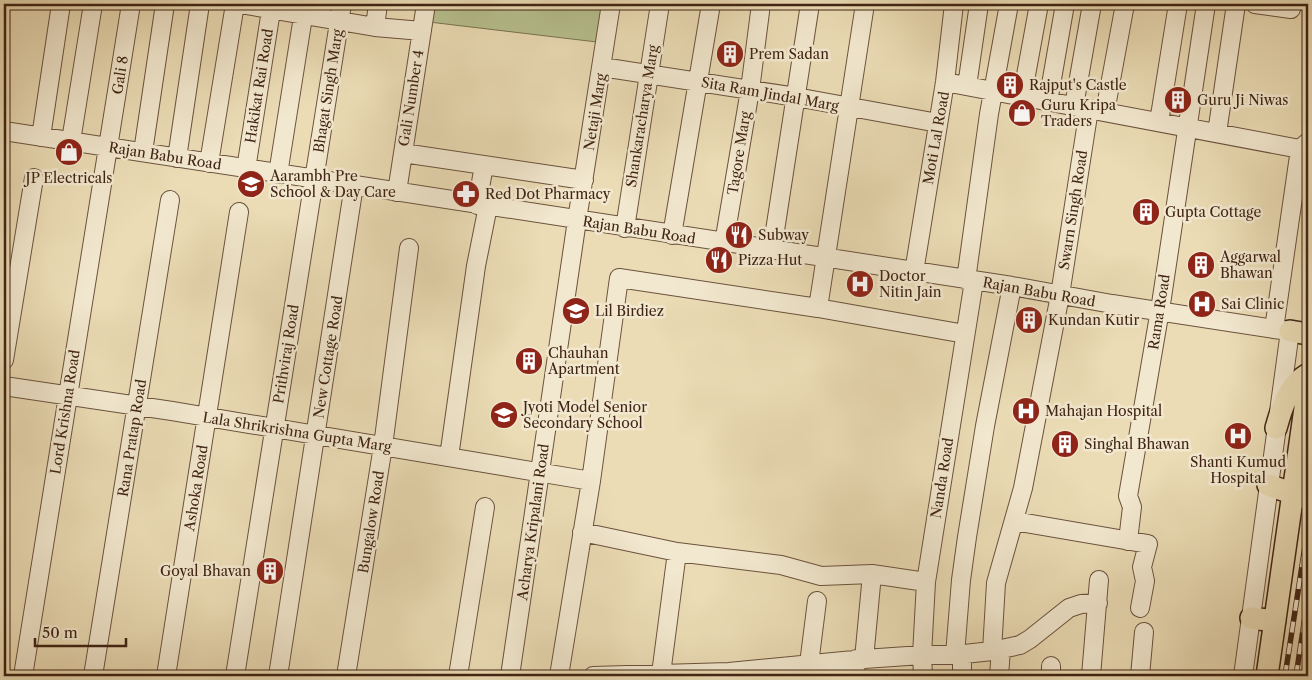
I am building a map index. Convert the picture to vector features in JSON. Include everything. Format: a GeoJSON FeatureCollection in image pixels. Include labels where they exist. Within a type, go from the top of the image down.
{"type":"FeatureCollection","features":[{"type":"Feature","properties":{"kind":"main road"},"geometry":{"type":"LineString","coordinates":[[1276,428],[1282,405],[1290,391],[1308,374]]}},
{"type":"Feature","properties":{"kind":"main road"},"geometry":{"type":"LineString","coordinates":[[1266,676],[1275,621],[1301,497],[1308,387]]}},
{"type":"Feature","properties":{"kind":"main road"},"geometry":{"type":"LineString","coordinates":[[1268,485],[1301,497]]}},
{"type":"Feature","properties":{"kind":"main road"},"geometry":{"type":"LineString","coordinates":[[1251,618],[1275,621]]}},
{"type":"Feature","properties":{"kind":"street"},"geometry":{"type":"LineString","coordinates":[[41,137],[61,4]]}},
{"type":"Feature","properties":{"kind":"street"},"geometry":{"type":"LineString","coordinates":[[71,141],[93,4]]}},
{"type":"Feature","properties":{"kind":"street","name":"Gali 8"},"geometry":{"type":"LineString","coordinates":[[108,147],[131,4]]}},
{"type":"Feature","properties":{"kind":"street"},"geometry":{"type":"LineString","coordinates":[[143,152],[165,4]]}},
{"type":"Feature","properties":{"kind":"street"},"geometry":{"type":"LineString","coordinates":[[177,158],[200,4]]}},
{"type":"Feature","properties":{"kind":"street"},"geometry":{"type":"LineString","coordinates":[[209,163],[235,4]]}},
{"type":"Feature","properties":{"kind":"street"},"geometry":{"type":"LineString","coordinates":[[240,4],[340,12],[375,27],[422,31]]}},
{"type":"Feature","properties":{"kind":"street"},"geometry":{"type":"LineString","coordinates":[[375,27],[378,4]]}},
{"type":"Feature","properties":{"kind":"street","name":"Gali Number 4"},"geometry":{"type":"LineString","coordinates":[[397,192],[426,4]]}},
{"type":"Feature","properties":{"kind":"street","name":"Netaji Marg"},"geometry":{"type":"LineString","coordinates":[[577,220],[611,4]]}},
{"type":"Feature","properties":{"kind":"street","name":"Shankaracharya Marg"},"geometry":{"type":"LineString","coordinates":[[624,228],[660,4]]}},
{"type":"Feature","properties":{"kind":"street"},"geometry":{"type":"LineString","coordinates":[[672,235],[711,4]]}},
{"type":"Feature","properties":{"kind":"street","name":"Tagore Marg"},"geometry":{"type":"LineString","coordinates":[[724,243],[750,90],[761,4]]}},
{"type":"Feature","properties":{"kind":"street"},"geometry":{"type":"LineString","coordinates":[[772,250],[810,4]]}},
{"type":"Feature","properties":{"kind":"street"},"geometry":{"type":"LineString","coordinates":[[818,308],[865,4]]}},
{"type":"Feature","properties":{"kind":"street","name":"Moti Lal Road"},"geometry":{"type":"LineString","coordinates":[[914,272],[945,82],[954,4]]}},
{"type":"Feature","properties":{"kind":"street"},"geometry":{"type":"LineString","coordinates":[[967,86],[978,4]]}},
{"type":"Feature","properties":{"kind":"street","name":"Nanda Road"},"geometry":{"type":"LineString","coordinates":[[923,676],[922,655],[926,582],[966,334],[970,280],[989,114],[1009,4]]}},
{"type":"Feature","properties":{"kind":"street"},"geometry":{"type":"LineString","coordinates":[[1022,97],[1039,4]]}},
{"type":"Feature","properties":{"kind":"street"},"geometry":{"type":"LineString","coordinates":[[1048,102],[1065,4]]}},
{"type":"Feature","properties":{"kind":"street"},"geometry":{"type":"LineString","coordinates":[[1089,109],[1092,4]]}},
{"type":"Feature","properties":{"kind":"street"},"geometry":{"type":"LineString","coordinates":[[1089,109],[1125,4]]}},
{"type":"Feature","properties":{"kind":"street"},"geometry":{"type":"LineString","coordinates":[[1159,122],[1178,4]]}},
{"type":"Feature","properties":{"kind":"street","name":"Rama Road"},"geometry":{"type":"LineString","coordinates":[[1128,541],[1132,508],[1128,496],[1159,311],[1206,4]]}},
{"type":"Feature","properties":{"kind":"street"},"geometry":{"type":"LineString","coordinates":[[1217,133],[1236,4]]}},
{"type":"Feature","properties":{"kind":"street"},"geometry":{"type":"LineString","coordinates":[[1255,4],[1291,9],[1292,4]]}},
{"type":"Feature","properties":{"kind":"street","name":"Hakikat Rai Road"},"geometry":{"type":"LineString","coordinates":[[246,168],[272,6]]}},
{"type":"Feature","properties":{"kind":"street"},"geometry":{"type":"LineString","coordinates":[[278,174],[304,9]]}},
{"type":"Feature","properties":{"kind":"street","name":"Bhagat Singh Marg"},"geometry":{"type":"LineString","coordinates":[[314,179],[340,12]]}},
{"type":"Feature","properties":{"kind":"street","name":"Sita Ram Jindal Marg"},"geometry":{"type":"LineString","coordinates":[[602,68],[796,97],[938,123]]}},
{"type":"Feature","properties":{"kind":"street"},"geometry":{"type":"LineString","coordinates":[[945,82],[1187,128],[1304,145],[1291,331],[1268,485],[1243,676]]}},
{"type":"Feature","properties":{"kind":"street","name":"Swarn Singh Road"},"geometry":{"type":"LineString","coordinates":[[999,676],[996,650],[996,583],[1023,488],[1060,295],[1089,109]]}},
{"type":"Feature","properties":{"kind":"street","name":"Rajan Babu Road"},"geometry":{"type":"LineString","coordinates":[[4,131],[624,228],[1012,286],[1291,331]]}},
{"type":"Feature","properties":{"kind":"street","name":"Lord Krishna Road"},"geometry":{"type":"LineString","coordinates":[[23,676],[108,147]]}},
{"type":"Feature","properties":{"kind":"street"},"geometry":{"type":"LineString","coordinates":[[403,153],[584,180]]}},
{"type":"Feature","properties":{"kind":"street"},"geometry":{"type":"LineString","coordinates":[[449,457],[476,266],[482,205],[483,170]]}},
{"type":"Feature","properties":{"kind":"street"},"geometry":{"type":"LineString","coordinates":[[4,360],[11,273],[34,178]]}},
{"type":"Feature","properties":{"kind":"street","name":"Prithviraj Road"},"geometry":{"type":"LineString","coordinates":[[235,676],[314,179]]}},
{"type":"Feature","properties":{"kind":"street","name":"New Cottage Road"},"geometry":{"type":"LineString","coordinates":[[278,676],[354,185]]}},
{"type":"Feature","properties":{"kind":"street","name":"Rana Pratap Road"},"geometry":{"type":"LineString","coordinates":[[93,676],[170,200]]}},
{"type":"Feature","properties":{"kind":"street","name":"Ashoka Road"},"geometry":{"type":"LineString","coordinates":[[166,676],[240,212]]}},
{"type":"Feature","properties":{"kind":"street","name":"Acharya Kripalani Road"},"geometry":{"type":"LineString","coordinates":[[510,676],[577,220]]}},
{"type":"Feature","properties":{"kind":"street","name":"Bungalow Road"},"geometry":{"type":"LineString","coordinates":[[346,676],[383,446],[409,248]]}},
{"type":"Feature","properties":{"kind":"street"},"geometry":{"type":"LineString","coordinates":[[559,676],[590,481],[619,278],[818,308],[966,334]]}},
{"type":"Feature","properties":{"kind":"street"},"geometry":{"type":"LineString","coordinates":[[962,676],[959,654],[961,580],[985,426],[1012,286]]}},
{"type":"Feature","properties":{"kind":"street","name":"Lala Shrikrishna Gupta Marg"},"geometry":{"type":"LineString","coordinates":[[4,386],[590,481]]}},
{"type":"Feature","properties":{"kind":"street"},"geometry":{"type":"LineString","coordinates":[[458,676],[485,507]]}},
{"type":"Feature","properties":{"kind":"street"},"geometry":{"type":"LineString","coordinates":[[1014,520],[1148,544],[1142,567],[1145,581],[1140,608]]}},
{"type":"Feature","properties":{"kind":"street"},"geometry":{"type":"LineString","coordinates":[[582,532],[678,552],[780,565],[821,576],[872,574],[926,582]]}},
{"type":"Feature","properties":{"kind":"street"},"geometry":{"type":"LineString","coordinates":[[661,674],[678,552]]}},
{"type":"Feature","properties":{"kind":"street"},"geometry":{"type":"LineString","coordinates":[[858,665],[872,574]]}},
{"type":"Feature","properties":{"kind":"street"},"geometry":{"type":"LineString","coordinates":[[1091,676],[1098,603],[1098,580]]}},
{"type":"Feature","properties":{"kind":"street"},"geometry":{"type":"LineString","coordinates":[[809,664],[817,601]]}},
{"type":"Feature","properties":{"kind":"street"},"geometry":{"type":"LineString","coordinates":[[593,676],[729,672],[809,664],[858,665],[922,655],[996,650],[1020,645],[1069,608],[1081,604],[1098,603]]}},
{"type":"Feature","properties":{"kind":"street"},"geometry":{"type":"LineString","coordinates":[[1140,676],[1144,632]]}},
{"type":"Feature","properties":{"kind":"green space"},"geometry":{"type":"Polygon","coordinates":[[[432,4],[602,4],[597,42],[429,22],[432,4]]]}},
{"type":"Feature","properties":{"kind":"green space"},"geometry":{"type":"Polygon","coordinates":[[[847,667],[847,676],[731,676],[847,667]]]}},
{"type":"Feature","properties":{"kind":"railway"},"geometry":{"type":"LineString","coordinates":[[1285,676],[1308,527]]}},
{"type":"Feature","properties":{"kind":"railway"},"geometry":{"type":"LineString","coordinates":[[1296,676],[1308,597]]}},
{"type":"Feature","properties":{"kind":"place","name":"Prem Sadan"},"geometry":{"type":"Point","coordinates":[730,54]}},
{"type":"Feature","properties":{"kind":"place","name":"Rajput's Castle"},"geometry":{"type":"Point","coordinates":[1010,85]}},
{"type":"Feature","properties":{"kind":"place","name":"Guru Ji Niwas"},"geometry":{"type":"Point","coordinates":[1178,100]}},
{"type":"Feature","properties":{"kind":"place","name":"Guru Kripa Traders"},"geometry":{"type":"Point","coordinates":[1022,113]}},
{"type":"Feature","properties":{"kind":"place","name":"JP Electricals"},"geometry":{"type":"Point","coordinates":[69,152]}},
{"type":"Feature","properties":{"kind":"place","name":"Aarambh Pre School & Day Care"},"geometry":{"type":"Point","coordinates":[251,184]}},
{"type":"Feature","properties":{"kind":"place","name":"Red Dot Pharmacy"},"geometry":{"type":"Point","coordinates":[466,194]}},
{"type":"Feature","properties":{"kind":"place","name":"Gupta Cottage"},"geometry":{"type":"Point","coordinates":[1146,212]}},
{"type":"Feature","properties":{"kind":"place","name":"Subway"},"geometry":{"type":"Point","coordinates":[739,235]}},
{"type":"Feature","properties":{"kind":"place","name":"Pizza Hut"},"geometry":{"type":"Point","coordinates":[719,260]}},
{"type":"Feature","properties":{"kind":"place","name":"Aggarwal Bhawan"},"geometry":{"type":"Point","coordinates":[1201,265]}},
{"type":"Feature","properties":{"kind":"place","name":"Doctor Nitin Jain"},"geometry":{"type":"Point","coordinates":[860,284]}},
{"type":"Feature","properties":{"kind":"place","name":"Sai Clinic"},"geometry":{"type":"Point","coordinates":[1202,304]}},
{"type":"Feature","properties":{"kind":"place","name":"Lil Birdiez"},"geometry":{"type":"Point","coordinates":[576,311]}},
{"type":"Feature","properties":{"kind":"place","name":"Kundan Kutir"},"geometry":{"type":"Point","coordinates":[1029,320]}},
{"type":"Feature","properties":{"kind":"place","name":"Chauhan Apartment"},"geometry":{"type":"Point","coordinates":[529,361]}},
{"type":"Feature","properties":{"kind":"place","name":"Mahajan Hospital"},"geometry":{"type":"Point","coordinates":[1026,411]}},
{"type":"Feature","properties":{"kind":"place","name":"Jyoti Model Senior Secondary School"},"geometry":{"type":"Point","coordinates":[504,415]}},
{"type":"Feature","properties":{"kind":"place","name":"Shanti Kumud Hospital"},"geometry":{"type":"Point","coordinates":[1238,436]}},
{"type":"Feature","properties":{"kind":"place","name":"Singhal Bhawan"},"geometry":{"type":"Point","coordinates":[1065,444]}},
{"type":"Feature","properties":{"kind":"place","name":"Goyal Bhavan"},"geometry":{"type":"Point","coordinates":[270,571]}}]}
